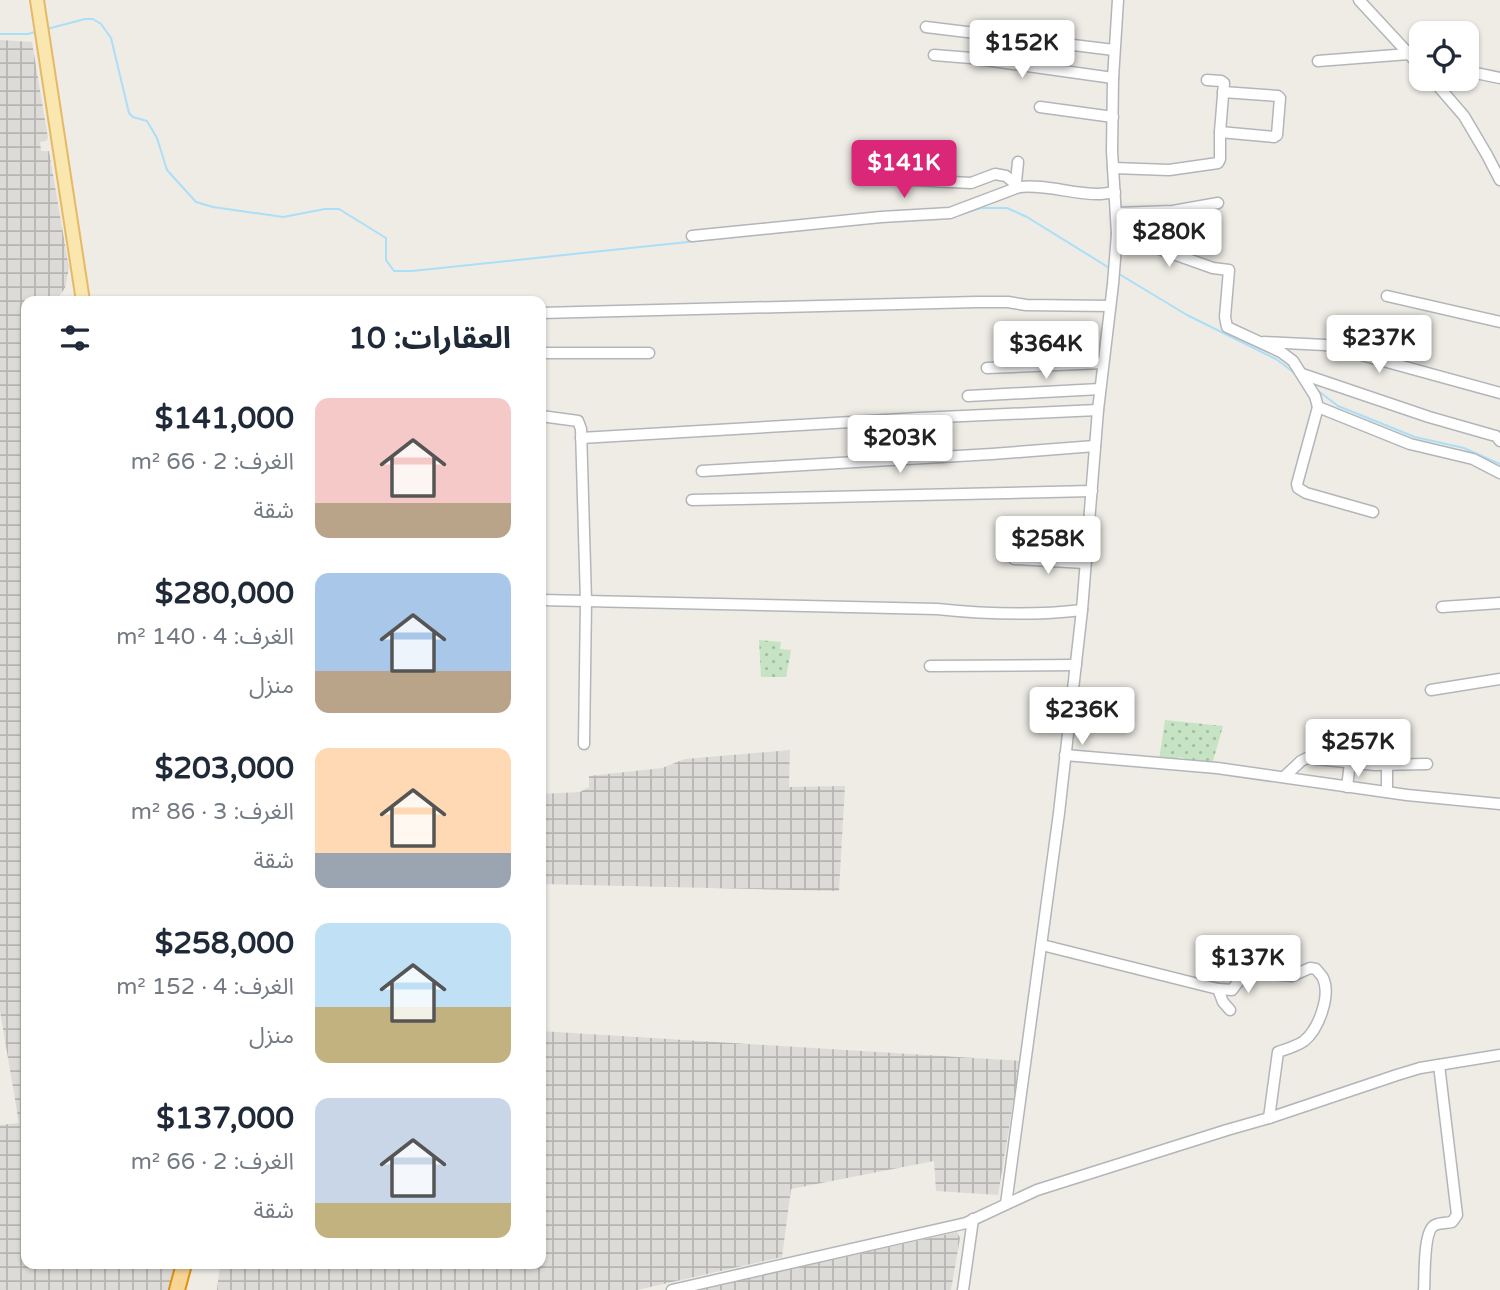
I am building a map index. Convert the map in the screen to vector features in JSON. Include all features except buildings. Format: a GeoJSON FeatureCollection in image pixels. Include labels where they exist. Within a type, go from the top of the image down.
{"type":"FeatureCollection","features":[{"type":"Feature","properties":{"kind":"highway"},"geometry":{"type":"LineString","coordinates":[[177,1290],[183,1269]]}},
{"type":"Feature","properties":{"kind":"highway"},"geometry":{"type":"LineString","coordinates":[[184,1269],[184,1290]]}},
{"type":"Feature","properties":{"kind":"main road"},"geometry":{"type":"LineString","coordinates":[[37,0],[82,296]]}},
{"type":"Feature","properties":{"kind":"street"},"geometry":{"type":"LineString","coordinates":[[1006,1204],[1042,945],[1076,665],[1100,389],[1113,284],[1117,234],[1113,167],[1113,78],[1118,0]]}},
{"type":"Feature","properties":{"kind":"street"},"geometry":{"type":"LineString","coordinates":[[1359,0],[1409,54]]}},
{"type":"Feature","properties":{"kind":"street"},"geometry":{"type":"LineString","coordinates":[[926,27],[1114,50]]}},
{"type":"Feature","properties":{"kind":"street"},"geometry":{"type":"LineString","coordinates":[[1318,61],[1409,54]]}},
{"type":"Feature","properties":{"kind":"street"},"geometry":{"type":"LineString","coordinates":[[933,55],[1113,78]]}},
{"type":"Feature","properties":{"kind":"street"},"geometry":{"type":"LineString","coordinates":[[1479,74],[1500,78]]}},
{"type":"Feature","properties":{"kind":"street"},"geometry":{"type":"LineString","coordinates":[[1113,167],[1169,170],[1218,163],[1224,83],[1207,80]]}},
{"type":"Feature","properties":{"kind":"street"},"geometry":{"type":"LineString","coordinates":[[1442,91],[1464,116],[1500,180]]}},
{"type":"Feature","properties":{"kind":"street"},"geometry":{"type":"LineString","coordinates":[[1220,132],[1274,137],[1277,135],[1280,98],[1223,92]]}},
{"type":"Feature","properties":{"kind":"street"},"geometry":{"type":"LineString","coordinates":[[1040,107],[1113,117]]}},
{"type":"Feature","properties":{"kind":"street"},"geometry":{"type":"LineString","coordinates":[[1017,184],[1018,162]]}},
{"type":"Feature","properties":{"kind":"street"},"geometry":{"type":"LineString","coordinates":[[872,178],[971,183],[995,174],[1006,176],[1017,184]]}},
{"type":"Feature","properties":{"kind":"street"},"geometry":{"type":"LineString","coordinates":[[692,236],[868,218],[950,213],[1017,184],[1098,194],[1115,192]]}},
{"type":"Feature","properties":{"kind":"street"},"geometry":{"type":"LineString","coordinates":[[1116,213],[1172,211],[1218,203]]}},
{"type":"Feature","properties":{"kind":"street"},"geometry":{"type":"LineString","coordinates":[[1117,234],[1213,268],[1229,270],[1225,322],[1227,327],[1282,352],[1293,361],[1315,396],[1318,407],[1297,488],[1373,512]]}},
{"type":"Feature","properties":{"kind":"street"},"geometry":{"type":"LineString","coordinates":[[1387,296],[1500,322]]}},
{"type":"Feature","properties":{"kind":"street"},"geometry":{"type":"LineString","coordinates":[[546,313],[976,302],[1110,306]]}},
{"type":"Feature","properties":{"kind":"street"},"geometry":{"type":"LineString","coordinates":[[1260,341],[1325,345],[1500,393]]}},
{"type":"Feature","properties":{"kind":"street"},"geometry":{"type":"LineString","coordinates":[[546,353],[649,353]]}},
{"type":"Feature","properties":{"kind":"street"},"geometry":{"type":"LineString","coordinates":[[987,368],[1103,363]]}},
{"type":"Feature","properties":{"kind":"street"},"geometry":{"type":"LineString","coordinates":[[1302,374],[1429,417],[1496,436],[1500,441]]}},
{"type":"Feature","properties":{"kind":"street"},"geometry":{"type":"LineString","coordinates":[[968,396],[1100,389]]}},
{"type":"Feature","properties":{"kind":"street"},"geometry":{"type":"LineString","coordinates":[[1318,407],[1410,444],[1473,459],[1500,473]]}},
{"type":"Feature","properties":{"kind":"street"},"geometry":{"type":"LineString","coordinates":[[581,438],[1098,410]]}},
{"type":"Feature","properties":{"kind":"street"},"geometry":{"type":"LineString","coordinates":[[546,416],[578,421],[581,438],[586,601],[584,744]]}},
{"type":"Feature","properties":{"kind":"street"},"geometry":{"type":"LineString","coordinates":[[702,471],[1095,446]]}},
{"type":"Feature","properties":{"kind":"street"},"geometry":{"type":"LineString","coordinates":[[692,500],[1092,491]]}},
{"type":"Feature","properties":{"kind":"street"},"geometry":{"type":"LineString","coordinates":[[1014,559],[1085,563]]}},
{"type":"Feature","properties":{"kind":"street"},"geometry":{"type":"LineString","coordinates":[[546,600],[937,609],[976,613],[1054,613],[1082,610]]}},
{"type":"Feature","properties":{"kind":"street"},"geometry":{"type":"LineString","coordinates":[[1442,607],[1500,603]]}},
{"type":"Feature","properties":{"kind":"street"},"geometry":{"type":"LineString","coordinates":[[930,666],[1076,665]]}},
{"type":"Feature","properties":{"kind":"street"},"geometry":{"type":"LineString","coordinates":[[1431,690],[1500,679]]}},
{"type":"Feature","properties":{"kind":"street"},"geometry":{"type":"LineString","coordinates":[[1065,755],[1217,768],[1347,787],[1500,804]]}},
{"type":"Feature","properties":{"kind":"street"},"geometry":{"type":"LineString","coordinates":[[1284,777],[1307,758],[1387,765],[1427,764]]}},
{"type":"Feature","properties":{"kind":"street"},"geometry":{"type":"LineString","coordinates":[[1347,787],[1350,762]]}},
{"type":"Feature","properties":{"kind":"street"},"geometry":{"type":"LineString","coordinates":[[1387,765],[1387,792]]}},
{"type":"Feature","properties":{"kind":"street"},"geometry":{"type":"LineString","coordinates":[[1042,945],[1218,989],[1232,990],[1248,972],[1292,976],[1310,968],[1316,969],[1323,978],[1325,1000],[1315,1028],[1305,1040],[1278,1052],[1269,1118]]}},
{"type":"Feature","properties":{"kind":"street"},"geometry":{"type":"LineString","coordinates":[[1218,989],[1223,1002],[1230,1010]]}},
{"type":"Feature","properties":{"kind":"street"},"geometry":{"type":"LineString","coordinates":[[672,1290],[966,1223],[1037,1190],[1397,1075],[1500,1055]]}},
{"type":"Feature","properties":{"kind":"street"},"geometry":{"type":"LineString","coordinates":[[1424,1290],[1429,1230],[1434,1225],[1452,1222],[1457,1215],[1439,1065]]}},
{"type":"Feature","properties":{"kind":"street"},"geometry":{"type":"LineString","coordinates":[[962,1290],[973,1219]]}},
{"type":"Feature","properties":{"kind":"shaded area"},"geometry":{"type":"Polygon","coordinates":[[[0,40],[32,42],[48,138],[40,142],[41,151],[49,151],[69,268],[65,288],[59,296],[21,296],[21,1269],[177,1269],[174,1290],[0,1290],[0,1125],[19,1123],[0,1011],[0,40]]]}},
{"type":"Feature","properties":{"kind":"shaded area"},"geometry":{"type":"Polygon","coordinates":[[[790,750],[789,787],[845,786],[839,891],[546,884],[546,794],[580,792],[589,787],[589,776],[662,768],[685,759],[790,750]]]}},
{"type":"Feature","properties":{"kind":"shaded area"},"geometry":{"type":"Polygon","coordinates":[[[546,1031],[1020,1061],[998,1195],[936,1191],[934,1161],[791,1189],[782,1257],[637,1290],[217,1290],[219,1269],[546,1269],[546,1031]]]}},
{"type":"Feature","properties":{"kind":"shaded area"},"geometry":{"type":"Polygon","coordinates":[[[957,1232],[960,1238],[951,1290],[697,1290],[957,1232]]]}},
{"type":"Feature","properties":{"kind":"green space"},"geometry":{"type":"Polygon","coordinates":[[[759,640],[781,642],[780,649],[791,650],[786,677],[761,677],[759,640]]]}},
{"type":"Feature","properties":{"kind":"green space"},"geometry":{"type":"Polygon","coordinates":[[[1165,720],[1223,726],[1213,761],[1186,761],[1179,757],[1177,761],[1159,760],[1165,720]]]}},
{"type":"Feature","properties":{"kind":"waterway"},"geometry":{"type":"LineString","coordinates":[[47,29],[85,19],[93,19],[101,24],[111,38],[129,113],[147,121],[157,138],[167,170],[196,202],[283,217],[339,209],[386,238],[386,260],[394,271],[839,226]]}},
{"type":"Feature","properties":{"kind":"waterway"},"geometry":{"type":"LineString","coordinates":[[0,34],[35,32]]}},
{"type":"Feature","properties":{"kind":"waterway"},"geometry":{"type":"LineString","coordinates":[[959,215],[981,208],[1007,208],[1027,217],[1111,269]]}},
{"type":"Feature","properties":{"kind":"waterway"},"geometry":{"type":"LineString","coordinates":[[851,225],[891,221]]}},
{"type":"Feature","properties":{"kind":"waterway"},"geometry":{"type":"LineString","coordinates":[[1119,274],[1187,315],[1276,359],[1296,374]]}},
{"type":"Feature","properties":{"kind":"waterway"},"geometry":{"type":"LineString","coordinates":[[1317,390],[1338,406],[1415,437],[1464,448],[1500,464]]}}]}
